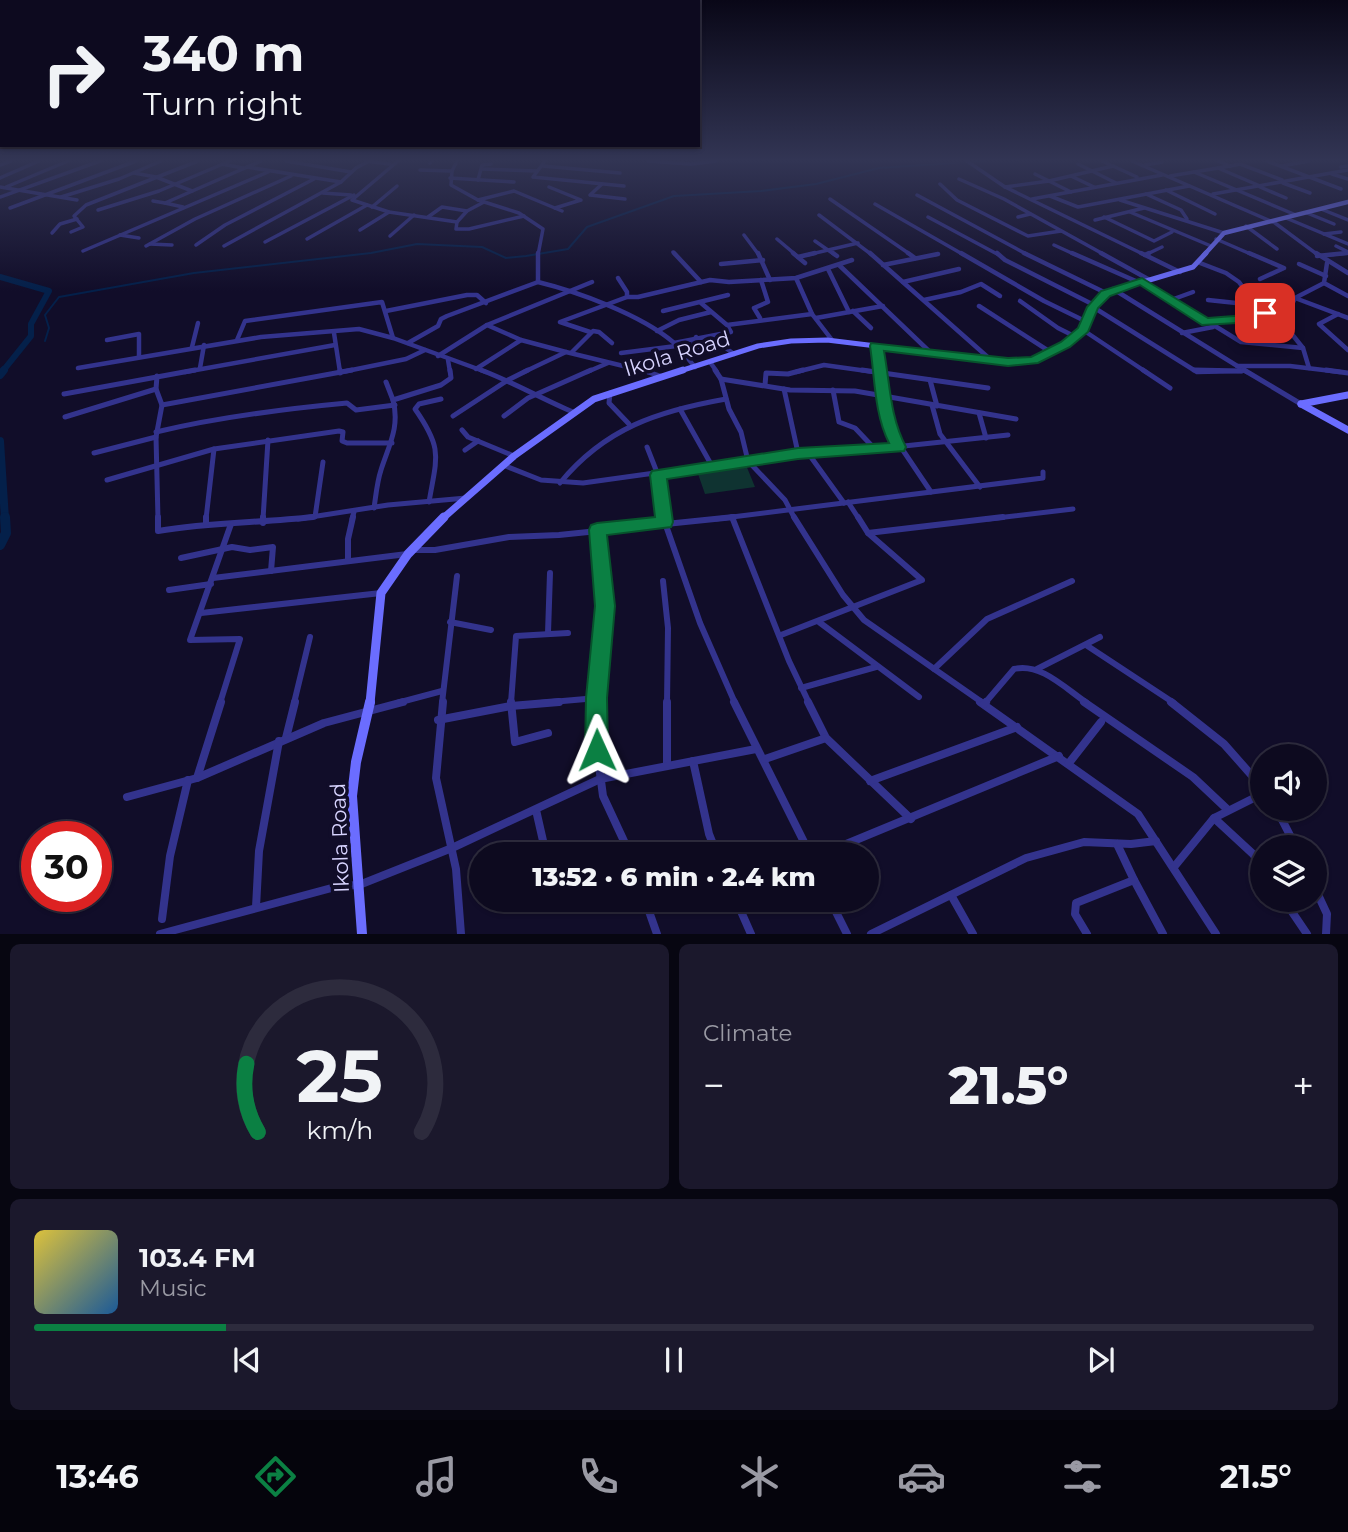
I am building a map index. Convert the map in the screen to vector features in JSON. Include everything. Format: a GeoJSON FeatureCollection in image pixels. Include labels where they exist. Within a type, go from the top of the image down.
{"type":"FeatureCollection","features":[{"type":"Feature","properties":{"kind":"street"},"geometry":{"type":"LineString","coordinates":[[10,208],[19,205]]}},
{"type":"Feature","properties":{"kind":"street"},"geometry":{"type":"LineString","coordinates":[[71,232],[83,227],[76,212],[87,205]]}},
{"type":"Feature","properties":{"kind":"street"},"geometry":{"type":"LineString","coordinates":[[97,210],[114,205]]}},
{"type":"Feature","properties":{"kind":"street"},"geometry":{"type":"LineString","coordinates":[[171,205],[185,208]]}},
{"type":"Feature","properties":{"kind":"street"},"geometry":{"type":"LineString","coordinates":[[83,251],[193,205]]}},
{"type":"Feature","properties":{"kind":"street"},"geometry":{"type":"LineString","coordinates":[[172,246],[148,245],[227,205]]}},
{"type":"Feature","properties":{"kind":"street"},"geometry":{"type":"LineString","coordinates":[[195,245],[225,225],[264,205]]}},
{"type":"Feature","properties":{"kind":"street"},"geometry":{"type":"LineString","coordinates":[[224,246],[300,205]]}},
{"type":"Feature","properties":{"kind":"street"},"geometry":{"type":"LineString","coordinates":[[265,242],[337,205]]}},
{"type":"Feature","properties":{"kind":"street"},"geometry":{"type":"LineString","coordinates":[[307,239],[367,205],[389,212],[457,222]]}},
{"type":"Feature","properties":{"kind":"street"},"geometry":{"type":"LineString","coordinates":[[479,205],[467,211],[455,228],[470,229],[524,216]]}},
{"type":"Feature","properties":{"kind":"street"},"geometry":{"type":"LineString","coordinates":[[491,205],[524,216],[543,229],[538,256],[538,282]]}},
{"type":"Feature","properties":{"kind":"street"},"geometry":{"type":"LineString","coordinates":[[547,205],[562,211]]}},
{"type":"Feature","properties":{"kind":"street"},"geometry":{"type":"LineString","coordinates":[[555,208],[567,205]]}},
{"type":"Feature","properties":{"kind":"street"},"geometry":{"type":"LineString","coordinates":[[838,205],[915,258]]}},
{"type":"Feature","properties":{"kind":"street"},"geometry":{"type":"LineString","coordinates":[[875,205],[1085,326],[1170,388]]}},
{"type":"Feature","properties":{"kind":"street"},"geometry":{"type":"LineString","coordinates":[[935,205],[1109,291],[1348,430]]}},
{"type":"Feature","properties":{"kind":"street"},"geometry":{"type":"LineString","coordinates":[[966,205],[1031,236],[1061,231]]}},
{"type":"Feature","properties":{"kind":"street"},"geometry":{"type":"LineString","coordinates":[[1011,205],[1061,231],[1213,327],[1243,342],[1303,348]]}},
{"type":"Feature","properties":{"kind":"street"},"geometry":{"type":"LineString","coordinates":[[1042,205],[1180,272]]}},
{"type":"Feature","properties":{"kind":"street"},"geometry":{"type":"LineString","coordinates":[[1057,211],[1073,205],[1080,207],[1091,205]]}},
{"type":"Feature","properties":{"kind":"street"},"geometry":{"type":"LineString","coordinates":[[1134,205],[1187,219],[1224,233]]}},
{"type":"Feature","properties":{"kind":"street"},"geometry":{"type":"LineString","coordinates":[[1169,205],[1181,210],[1187,219]]}},
{"type":"Feature","properties":{"kind":"street"},"geometry":{"type":"LineString","coordinates":[[1197,205],[1215,214]]}},
{"type":"Feature","properties":{"kind":"street"},"geometry":{"type":"LineString","coordinates":[[1233,205],[1296,236],[1317,256],[1348,273]]}},
{"type":"Feature","properties":{"kind":"street"},"geometry":{"type":"LineString","coordinates":[[1270,205],[1296,215]]}},
{"type":"Feature","properties":{"kind":"street"},"geometry":{"type":"LineString","coordinates":[[1109,291],[1180,272],[1200,263],[1210,246],[1224,233],[1338,205]]}},
{"type":"Feature","properties":{"kind":"street"},"geometry":{"type":"LineString","coordinates":[[1181,210],[1200,206]]}},
{"type":"Feature","properties":{"kind":"street"},"geometry":{"type":"LineString","coordinates":[[428,218],[442,207],[467,211]]}},
{"type":"Feature","properties":{"kind":"street"},"geometry":{"type":"LineString","coordinates":[[1095,220],[1144,208]]}},
{"type":"Feature","properties":{"kind":"street"},"geometry":{"type":"LineString","coordinates":[[1321,209],[1348,220]]}},
{"type":"Feature","properties":{"kind":"street"},"geometry":{"type":"LineString","coordinates":[[360,230],[389,212]]}},
{"type":"Feature","properties":{"kind":"street"},"geometry":{"type":"LineString","coordinates":[[1130,212],[1210,246]]}},
{"type":"Feature","properties":{"kind":"street"},"geometry":{"type":"LineString","coordinates":[[1307,212],[1334,224]]}},
{"type":"Feature","properties":{"kind":"street"},"geometry":{"type":"LineString","coordinates":[[1018,216],[1030,214]]}},
{"type":"Feature","properties":{"kind":"street"},"geometry":{"type":"LineString","coordinates":[[390,236],[414,215]]}},
{"type":"Feature","properties":{"kind":"street"},"geometry":{"type":"LineString","coordinates":[[820,215],[904,282],[991,360]]}},
{"type":"Feature","properties":{"kind":"street"},"geometry":{"type":"LineString","coordinates":[[928,217],[1093,306],[1197,372],[1242,370]]}},
{"type":"Feature","properties":{"kind":"street"},"geometry":{"type":"LineString","coordinates":[[1104,217],[1152,240],[1171,229]]}},
{"type":"Feature","properties":{"kind":"street"},"geometry":{"type":"LineString","coordinates":[[1286,218],[1348,244]]}},
{"type":"Feature","properties":{"kind":"street"},"geometry":{"type":"LineString","coordinates":[[52,233],[61,224],[77,219]]}},
{"type":"Feature","properties":{"kind":"street"},"geometry":{"type":"LineString","coordinates":[[1246,226],[1277,249]]}},
{"type":"Feature","properties":{"kind":"street"},"geometry":{"type":"LineString","coordinates":[[1324,234],[1341,232]]}},
{"type":"Feature","properties":{"kind":"street"},"geometry":{"type":"LineString","coordinates":[[120,235],[139,238]]}},
{"type":"Feature","properties":{"kind":"street"},"geometry":{"type":"LineString","coordinates":[[744,235],[763,260],[770,280]]}},
{"type":"Feature","properties":{"kind":"street"},"geometry":{"type":"LineString","coordinates":[[777,239],[805,263]]}},
{"type":"Feature","properties":{"kind":"street"},"geometry":{"type":"LineString","coordinates":[[1216,239],[1284,268],[1260,279]]}},
{"type":"Feature","properties":{"kind":"street"},"geometry":{"type":"LineString","coordinates":[[815,240],[837,256]]}},
{"type":"Feature","properties":{"kind":"street"},"geometry":{"type":"LineString","coordinates":[[798,257],[858,243]]}},
{"type":"Feature","properties":{"kind":"street"},"geometry":{"type":"LineString","coordinates":[[1054,245],[1143,281]]}},
{"type":"Feature","properties":{"kind":"street"},"geometry":{"type":"LineString","coordinates":[[1336,246],[1348,254]]}},
{"type":"Feature","properties":{"kind":"street"},"geometry":{"type":"LineString","coordinates":[[1145,255],[1162,247]]}},
{"type":"Feature","properties":{"kind":"street"},"geometry":{"type":"LineString","coordinates":[[673,252],[701,282]]}},
{"type":"Feature","properties":{"kind":"street"},"geometry":{"type":"LineString","coordinates":[[883,265],[938,254]]}},
{"type":"Feature","properties":{"kind":"street"},"geometry":{"type":"LineString","coordinates":[[1317,256],[1348,254]]}},
{"type":"Feature","properties":{"kind":"street"},"geometry":{"type":"LineString","coordinates":[[721,264],[763,260]]}},
{"type":"Feature","properties":{"kind":"street"},"geometry":{"type":"LineString","coordinates":[[612,343],[599,332],[590,332],[560,322],[604,303],[627,297],[638,297],[701,282],[796,278],[852,260]]}},
{"type":"Feature","properties":{"kind":"street"},"geometry":{"type":"LineString","coordinates":[[1283,323],[1295,298],[1324,283],[1327,262]]}},
{"type":"Feature","properties":{"kind":"street"},"geometry":{"type":"LineString","coordinates":[[1200,263],[1219,269],[1239,282],[1255,305],[1283,323],[1303,348],[1309,368]]}},
{"type":"Feature","properties":{"kind":"street"},"geometry":{"type":"LineString","coordinates":[[1298,264],[1326,276]]}},
{"type":"Feature","properties":{"kind":"street"},"geometry":{"type":"LineString","coordinates":[[839,265],[931,352]]}},
{"type":"Feature","properties":{"kind":"street"},"geometry":{"type":"LineString","coordinates":[[904,282],[960,268]]}},
{"type":"Feature","properties":{"kind":"street"},"geometry":{"type":"LineString","coordinates":[[828,269],[851,311],[871,328]]}},
{"type":"Feature","properties":{"kind":"street"},"geometry":{"type":"LineString","coordinates":[[618,278],[627,292],[627,297]]}},
{"type":"Feature","properties":{"kind":"street"},"geometry":{"type":"LineString","coordinates":[[796,278],[814,316],[832,340]]}},
{"type":"Feature","properties":{"kind":"street"},"geometry":{"type":"LineString","coordinates":[[760,318],[754,307],[768,302],[761,281]]}},
{"type":"Feature","properties":{"kind":"street"},"geometry":{"type":"LineString","coordinates":[[408,343],[438,326],[444,317],[538,282],[604,303],[657,331],[675,344],[695,367]]}},
{"type":"Feature","properties":{"kind":"street"},"geometry":{"type":"LineString","coordinates":[[438,356],[487,325],[592,282]]}},
{"type":"Feature","properties":{"kind":"street"},"geometry":{"type":"LineString","coordinates":[[1324,283],[1348,296]]}},
{"type":"Feature","properties":{"kind":"street"},"geometry":{"type":"LineString","coordinates":[[924,299],[961,292],[979,284],[1000,296]]}},
{"type":"Feature","properties":{"kind":"street","name":"Ikola Road"},"geometry":{"type":"LineString","coordinates":[[362,933],[352,796],[356,762],[369,710],[381,593],[410,552],[432,527],[470,497],[503,465],[573,412],[610,393],[779,342],[832,340],[1024,363],[1052,353],[1076,337],[1085,326],[1093,306],[1109,291]]}},
{"type":"Feature","properties":{"kind":"street"},"geometry":{"type":"LineString","coordinates":[[1171,300],[1193,292]]}},
{"type":"Feature","properties":{"kind":"street"},"geometry":{"type":"LineString","coordinates":[[1216,294],[1222,301]]}},
{"type":"Feature","properties":{"kind":"street"},"geometry":{"type":"LineString","coordinates":[[386,311],[467,295],[477,295],[486,303]]}},
{"type":"Feature","properties":{"kind":"street"},"geometry":{"type":"LineString","coordinates":[[663,311],[728,295]]}},
{"type":"Feature","properties":{"kind":"street"},"geometry":{"type":"LineString","coordinates":[[1295,298],[1348,318]]}},
{"type":"Feature","properties":{"kind":"street"},"geometry":{"type":"LineString","coordinates":[[1208,300],[1255,305]]}},
{"type":"Feature","properties":{"kind":"street"},"geometry":{"type":"LineString","coordinates":[[1020,301],[1058,328],[1076,337]]}},
{"type":"Feature","properties":{"kind":"street"},"geometry":{"type":"LineString","coordinates":[[245,321],[384,303],[393,338]]}},
{"type":"Feature","properties":{"kind":"street"},"geometry":{"type":"LineString","coordinates":[[621,353],[731,332],[727,324],[701,303]]}},
{"type":"Feature","properties":{"kind":"street"},"geometry":{"type":"LineString","coordinates":[[727,324],[760,318],[814,316],[883,306]]}},
{"type":"Feature","properties":{"kind":"street"},"geometry":{"type":"LineString","coordinates":[[979,306],[1052,353]]}},
{"type":"Feature","properties":{"kind":"street"},"geometry":{"type":"LineString","coordinates":[[657,331],[679,320],[711,312]]}},
{"type":"Feature","properties":{"kind":"street"},"geometry":{"type":"LineString","coordinates":[[237,340],[248,314]]}},
{"type":"Feature","properties":{"kind":"street"},"geometry":{"type":"LineString","coordinates":[[1338,314],[1319,322],[1348,350]]}},
{"type":"Feature","properties":{"kind":"street"},"geometry":{"type":"LineString","coordinates":[[1206,322],[1272,317]]}},
{"type":"Feature","properties":{"kind":"street"},"geometry":{"type":"LineString","coordinates":[[192,346],[198,323]]}},
{"type":"Feature","properties":{"kind":"street"},"geometry":{"type":"LineString","coordinates":[[487,325],[521,340],[623,363],[663,377]]}},
{"type":"Feature","properties":{"kind":"street"},"geometry":{"type":"LineString","coordinates":[[1181,333],[1213,327]]}},
{"type":"Feature","properties":{"kind":"street"},"geometry":{"type":"LineString","coordinates":[[78,368],[192,346],[366,329],[508,380],[535,396],[573,412]]}},
{"type":"Feature","properties":{"kind":"street"},"geometry":{"type":"LineString","coordinates":[[334,332],[340,373]]}},
{"type":"Feature","properties":{"kind":"street"},"geometry":{"type":"LineString","coordinates":[[453,416],[508,380],[569,352],[590,332]]}},
{"type":"Feature","properties":{"kind":"street"},"geometry":{"type":"LineString","coordinates":[[107,340],[139,334],[139,356]]}},
{"type":"Feature","properties":{"kind":"street"},"geometry":{"type":"LineString","coordinates":[[696,337],[698,341],[692,344],[695,347],[723,346],[734,354]]}},
{"type":"Feature","properties":{"kind":"street"},"geometry":{"type":"LineString","coordinates":[[475,369],[521,340]]}},
{"type":"Feature","properties":{"kind":"street"},"geometry":{"type":"LineString","coordinates":[[200,368],[204,345]]}},
{"type":"Feature","properties":{"kind":"street"},"geometry":{"type":"LineString","coordinates":[[64,394],[335,345]]}},
{"type":"Feature","properties":{"kind":"street"},"geometry":{"type":"LineString","coordinates":[[876,346],[890,431],[899,447],[919,470],[931,492]]}},
{"type":"Feature","properties":{"kind":"street"},"geometry":{"type":"LineString","coordinates":[[162,405],[340,373],[406,359],[425,350]]}},
{"type":"Feature","properties":{"kind":"street"},"geometry":{"type":"LineString","coordinates":[[94,453],[201,421],[274,409],[347,403],[356,410],[394,402],[414,391],[446,385],[451,378],[448,360]]}},
{"type":"Feature","properties":{"kind":"street"},"geometry":{"type":"LineString","coordinates":[[504,416],[535,396],[611,362]]}},
{"type":"Feature","properties":{"kind":"street"},"geometry":{"type":"LineString","coordinates":[[710,362],[720,379],[741,432],[748,460],[770,488],[781,496],[807,541],[864,620],[1138,814],[1216,933]]}},
{"type":"Feature","properties":{"kind":"street"},"geometry":{"type":"LineString","coordinates":[[765,385],[765,373],[788,373],[824,365],[988,388]]}},
{"type":"Feature","properties":{"kind":"street"},"geometry":{"type":"LineString","coordinates":[[1237,366],[1309,368],[1348,373]]}},
{"type":"Feature","properties":{"kind":"street"},"geometry":{"type":"LineString","coordinates":[[157,376],[156,388],[162,405],[156,435],[156,530],[206,523],[264,523],[470,497]]}},
{"type":"Feature","properties":{"kind":"street"},"geometry":{"type":"LineString","coordinates":[[720,379],[784,389],[855,391],[1016,419]]}},
{"type":"Feature","properties":{"kind":"street"},"geometry":{"type":"LineString","coordinates":[[930,380],[935,423],[980,487]]}},
{"type":"Feature","properties":{"kind":"street"},"geometry":{"type":"LineString","coordinates":[[374,508],[382,465],[398,422],[386,382]]}},
{"type":"Feature","properties":{"kind":"street"},"geometry":{"type":"LineString","coordinates":[[65,416],[156,388]]}},
{"type":"Feature","properties":{"kind":"street"},"geometry":{"type":"LineString","coordinates":[[784,389],[798,453]]}},
{"type":"Feature","properties":{"kind":"street"},"geometry":{"type":"LineString","coordinates":[[833,390],[839,422],[855,428],[873,447]]}},
{"type":"Feature","properties":{"kind":"street"},"geometry":{"type":"LineString","coordinates":[[610,393],[609,402],[629,424]]}},
{"type":"Feature","properties":{"kind":"street"},"geometry":{"type":"LineString","coordinates":[[1301,404],[1348,395]]}},
{"type":"Feature","properties":{"kind":"street"},"geometry":{"type":"LineString","coordinates":[[429,502],[437,455],[432,433],[415,409],[419,404],[441,399]]}},
{"type":"Feature","properties":{"kind":"street"},"geometry":{"type":"LineString","coordinates":[[560,482],[575,464],[629,424],[726,399]]}},
{"type":"Feature","properties":{"kind":"street"},"geometry":{"type":"LineString","coordinates":[[680,409],[712,466]]}},
{"type":"Feature","properties":{"kind":"street"},"geometry":{"type":"LineString","coordinates":[[979,413],[986,438]]}},
{"type":"Feature","properties":{"kind":"street"},"geometry":{"type":"LineString","coordinates":[[462,430],[468,437],[514,456]]}},
{"type":"Feature","properties":{"kind":"street"},"geometry":{"type":"LineString","coordinates":[[107,480],[214,449],[268,440],[339,431],[343,432],[342,441],[347,443],[392,443]]}},
{"type":"Feature","properties":{"kind":"street"},"geometry":{"type":"LineString","coordinates":[[503,465],[532,478],[583,483],[658,475],[798,453],[947,443],[1008,435]]}},
{"type":"Feature","properties":{"kind":"street"},"geometry":{"type":"LineString","coordinates":[[264,523],[268,440]]}},
{"type":"Feature","properties":{"kind":"street"},"geometry":{"type":"LineString","coordinates":[[465,450],[478,441]]}},
{"type":"Feature","properties":{"kind":"street"},"geometry":{"type":"LineString","coordinates":[[647,447],[658,475],[664,522],[700,623],[756,749],[765,759],[804,842]]}},
{"type":"Feature","properties":{"kind":"street"},"geometry":{"type":"LineString","coordinates":[[206,523],[214,449]]}},
{"type":"Feature","properties":{"kind":"street"},"geometry":{"type":"LineString","coordinates":[[780,635],[855,609],[922,580],[868,533],[808,453]]}},
{"type":"Feature","properties":{"kind":"street"},"geometry":{"type":"LineString","coordinates":[[315,517],[323,462]]}},
{"type":"Feature","properties":{"kind":"street"},"geometry":{"type":"LineString","coordinates":[[169,590],[271,571],[410,552],[980,487],[1043,478],[1043,472]]}},
{"type":"Feature","properties":{"kind":"street"},"geometry":{"type":"LineString","coordinates":[[868,533],[1073,509]]}},
{"type":"Feature","properties":{"kind":"street"},"geometry":{"type":"LineString","coordinates":[[348,560],[348,539],[354,512]]}},
{"type":"Feature","properties":{"kind":"street"},"geometry":{"type":"LineString","coordinates":[[732,517],[801,688],[826,738],[911,819]]}},
{"type":"Feature","properties":{"kind":"street"},"geometry":{"type":"LineString","coordinates":[[162,919],[170,856],[192,779],[240,639],[237,637],[190,641],[230,524]]}},
{"type":"Feature","properties":{"kind":"street"},"geometry":{"type":"LineString","coordinates":[[597,530],[605,606],[595,735],[603,796],[624,842]]}},
{"type":"Feature","properties":{"kind":"street"},"geometry":{"type":"LineString","coordinates":[[181,558],[232,547],[250,550],[273,547],[271,571]]}},
{"type":"Feature","properties":{"kind":"street"},"geometry":{"type":"LineString","coordinates":[[548,633],[550,573]]}},
{"type":"Feature","properties":{"kind":"street"},"geometry":{"type":"LineString","coordinates":[[457,576],[438,720],[435,768],[436,794],[452,848],[461,900],[461,933]]}},
{"type":"Feature","properties":{"kind":"street"},"geometry":{"type":"LineString","coordinates":[[663,580],[668,628],[667,765]]}},
{"type":"Feature","properties":{"kind":"street"},"geometry":{"type":"LineString","coordinates":[[934,668],[987,619],[1072,581]]}},
{"type":"Feature","properties":{"kind":"street"},"geometry":{"type":"LineString","coordinates":[[201,613],[381,593]]}},
{"type":"Feature","properties":{"kind":"street"},"geometry":{"type":"LineString","coordinates":[[450,622],[491,630]]}},
{"type":"Feature","properties":{"kind":"street"},"geometry":{"type":"LineString","coordinates":[[819,622],[919,697]]}},
{"type":"Feature","properties":{"kind":"street"},"geometry":{"type":"LineString","coordinates":[[548,733],[516,743],[511,706],[516,636],[568,633]]}},
{"type":"Feature","properties":{"kind":"street"},"geometry":{"type":"LineString","coordinates":[[256,907],[259,851],[282,740],[310,637]]}},
{"type":"Feature","properties":{"kind":"street"},"geometry":{"type":"LineString","coordinates":[[984,704],[1014,669],[1037,669],[1100,637]]}},
{"type":"Feature","properties":{"kind":"street"},"geometry":{"type":"LineString","coordinates":[[1086,645],[1196,719],[1235,753],[1250,772]]}},
{"type":"Feature","properties":{"kind":"street"},"geometry":{"type":"LineString","coordinates":[[801,688],[876,667]]}},
{"type":"Feature","properties":{"kind":"street"},"geometry":{"type":"LineString","coordinates":[[1037,669],[1194,778],[1228,810]]}},
{"type":"Feature","properties":{"kind":"street"},"geometry":{"type":"LineString","coordinates":[[127,797],[192,779],[324,723],[442,691]]}},
{"type":"Feature","properties":{"kind":"street"},"geometry":{"type":"LineString","coordinates":[[438,720],[511,706],[597,698]]}},
{"type":"Feature","properties":{"kind":"street"},"geometry":{"type":"LineString","coordinates":[[1069,763],[1101,722]]}},
{"type":"Feature","properties":{"kind":"street"},"geometry":{"type":"LineString","coordinates":[[870,780],[1017,727]]}},
{"type":"Feature","properties":{"kind":"street"},"geometry":{"type":"LineString","coordinates":[[765,759],[826,738]]}},
{"type":"Feature","properties":{"kind":"street"},"geometry":{"type":"LineString","coordinates":[[160,933],[180,931],[256,907],[340,886],[359,885],[452,848],[600,779],[756,749]]}},
{"type":"Feature","properties":{"kind":"street"},"geometry":{"type":"LineString","coordinates":[[853,842],[1059,756]]}},
{"type":"Feature","properties":{"kind":"street"},"geometry":{"type":"LineString","coordinates":[[693,761],[712,842]]}},
{"type":"Feature","properties":{"kind":"street"},"geometry":{"type":"LineString","coordinates":[[1174,867],[1214,818],[1250,800]]}},
{"type":"Feature","properties":{"kind":"street"},"geometry":{"type":"LineString","coordinates":[[536,810],[543,842]]}},
{"type":"Feature","properties":{"kind":"street"},"geometry":{"type":"LineString","coordinates":[[1214,818],[1250,852]]}},
{"type":"Feature","properties":{"kind":"street"},"geometry":{"type":"LineString","coordinates":[[871,933],[1026,858],[1084,842],[1104,841],[1117,844],[1156,841]]}},
{"type":"Feature","properties":{"kind":"street"},"geometry":{"type":"LineString","coordinates":[[1117,844],[1163,933]]}},
{"type":"Feature","properties":{"kind":"street"},"geometry":{"type":"LineString","coordinates":[[1087,933],[1075,914],[1076,903],[1134,880]]}},
{"type":"Feature","properties":{"kind":"street"},"geometry":{"type":"LineString","coordinates":[[951,895],[973,933]]}},
{"type":"Feature","properties":{"kind":"street"},"geometry":{"type":"LineString","coordinates":[[649,912],[657,933]]}},
{"type":"Feature","properties":{"kind":"street"},"geometry":{"type":"LineString","coordinates":[[741,912],[751,933]]}},
{"type":"Feature","properties":{"kind":"street"},"geometry":{"type":"LineString","coordinates":[[836,912],[846,933]]}},
{"type":"Feature","properties":{"kind":"street"},"geometry":{"type":"LineString","coordinates":[[1292,912],[1307,933]]}},
{"type":"Feature","properties":{"kind":"street"},"geometry":{"type":"LineString","coordinates":[[1326,912],[1326,933]]}},
{"type":"Feature","properties":{"kind":"green space"},"geometry":{"type":"Polygon","coordinates":[[[746,465],[755,487],[705,494],[697,471],[746,465]]]}},
{"type":"Feature","properties":{"kind":"waterway"},"geometry":{"type":"LineString","coordinates":[[45,341],[49,328],[45,315],[59,297],[194,273],[371,253],[417,244],[482,247],[506,258],[526,256],[568,249],[587,227],[650,205]]}},
{"type":"Feature","properties":{"kind":"waterway"},"geometry":{"type":"LineString","coordinates":[[0,277],[49,291],[31,324],[31,336],[2,372]]}},
{"type":"Feature","properties":{"kind":"waterway"},"geometry":{"type":"LineString","coordinates":[[0,375],[4,370]]}},
{"type":"Feature","properties":{"kind":"waterway"},"geometry":{"type":"LineString","coordinates":[[0,441],[5,519]]}},
{"type":"Feature","properties":{"kind":"waterway"},"geometry":{"type":"LineString","coordinates":[[0,545],[6,533],[5,517]]}},
{"type":"Feature","properties":{"kind":"route"},"geometry":{"type":"LineString","coordinates":[[597,750],[597,698],[605,606],[597,530],[664,522],[658,475],[798,453],[899,447],[890,431],[884,408],[884,390],[876,346],[1024,363],[1042,358],[1065,345],[1083,330],[1093,307],[1105,293],[1142,281],[1206,322],[1272,317],[1265,313]]}}]}
